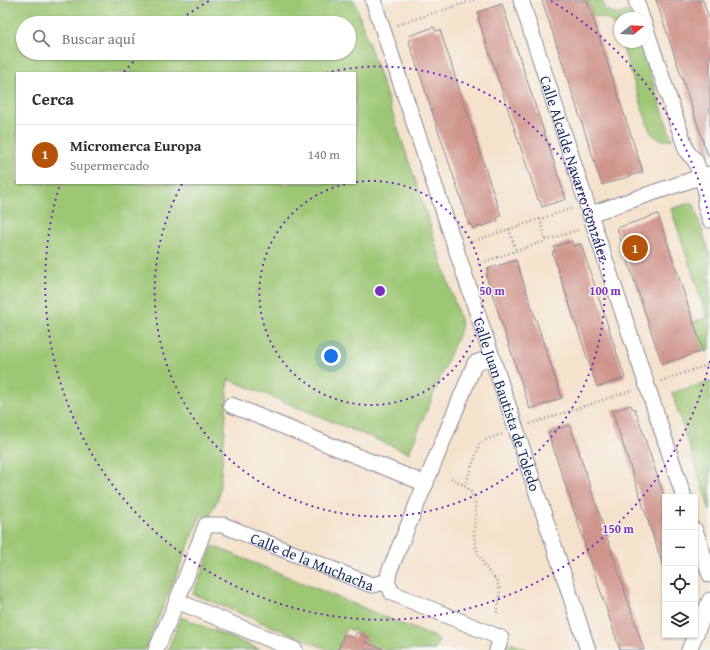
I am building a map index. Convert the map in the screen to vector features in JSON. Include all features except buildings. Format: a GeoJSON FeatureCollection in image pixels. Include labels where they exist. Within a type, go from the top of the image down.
{"type":"FeatureCollection","features":[{"type":"Feature","properties":{"kind":"street","name":"Calle Juan Bautista de Toledo"},"geometry":{"type":"LineString","coordinates":[[373,0],[588,650]]}},
{"type":"Feature","properties":{"kind":"street","name":"Calle Alcalde Navarro González"},"geometry":{"type":"LineString","coordinates":[[521,0],[683,494]]}},
{"type":"Feature","properties":{"kind":"street"},"geometry":{"type":"LineString","coordinates":[[636,0],[640,12]]}},
{"type":"Feature","properties":{"kind":"street"},"geometry":{"type":"LineString","coordinates":[[650,41],[687,152],[695,160],[705,175],[705,204],[710,220]]}},
{"type":"Feature","properties":{"kind":"street"},"geometry":{"type":"LineString","coordinates":[[590,214],[705,175]]}},
{"type":"Feature","properties":{"kind":"street"},"geometry":{"type":"LineString","coordinates":[[387,584],[389,572],[475,363],[492,357]]}},
{"type":"Feature","properties":{"kind":"street"},"geometry":{"type":"LineString","coordinates":[[231,405],[426,484]]}},
{"type":"Feature","properties":{"kind":"street","name":"Calle de la Muchacha"},"geometry":{"type":"LineString","coordinates":[[177,601],[206,525],[223,525],[373,586],[380,583],[387,584],[392,593],[499,644]]}},
{"type":"Feature","properties":{"kind":"street"},"geometry":{"type":"LineString","coordinates":[[698,539],[710,575]]}},
{"type":"Feature","properties":{"kind":"street"},"geometry":{"type":"LineString","coordinates":[[689,650],[710,600]]}},
{"type":"Feature","properties":{"kind":"street"},"geometry":{"type":"LineString","coordinates":[[156,650],[177,601],[295,650]]}},
{"type":"Feature","properties":{"kind":"path"},"geometry":{"type":"LineString","coordinates":[[414,19],[474,0]]}},
{"type":"Feature","properties":{"kind":"path"},"geometry":{"type":"LineString","coordinates":[[471,242],[573,208]]}},
{"type":"Feature","properties":{"kind":"path"},"geometry":{"type":"LineString","coordinates":[[540,219],[546,240]]}},
{"type":"Feature","properties":{"kind":"path"},"geometry":{"type":"LineString","coordinates":[[509,229],[516,251]]}},
{"type":"Feature","properties":{"kind":"path"},"geometry":{"type":"LineString","coordinates":[[478,264],[580,229]]}},
{"type":"Feature","properties":{"kind":"path"},"geometry":{"type":"LineString","coordinates":[[684,372],[710,364]]}},
{"type":"Feature","properties":{"kind":"path"},"geometry":{"type":"LineString","coordinates":[[545,419],[624,393]]}},
{"type":"Feature","properties":{"kind":"path"},"geometry":{"type":"LineString","coordinates":[[465,486],[480,443],[501,435]]}},
{"type":"Feature","properties":{"kind":"path"},"geometry":{"type":"LineString","coordinates":[[451,478],[471,491],[474,498],[476,509],[473,534],[476,548],[481,559],[497,582],[500,592],[500,603],[496,615]]}},
{"type":"Feature","properties":{"kind":"green space"},"geometry":{"type":"Polygon","coordinates":[[[0,0],[354,0],[422,200],[462,326],[409,453],[228,379],[219,496],[210,516],[201,515],[145,650],[0,650],[0,0]]]}},
{"type":"Feature","properties":{"kind":"green space"},"geometry":{"type":"Polygon","coordinates":[[[587,0],[598,0],[603,2],[605,11],[610,10],[611,13],[614,12],[614,26],[607,19],[593,16],[587,0]]]}},
{"type":"Feature","properties":{"kind":"green space"},"geometry":{"type":"Polygon","coordinates":[[[623,48],[642,48],[672,140],[659,139],[653,135],[649,129],[623,48]]]}},
{"type":"Feature","properties":{"kind":"green space"},"geometry":{"type":"Polygon","coordinates":[[[693,202],[710,255],[710,349],[703,351],[693,322],[707,317],[671,209],[693,202]]]}},
{"type":"Feature","properties":{"kind":"green space"},"geometry":{"type":"Polygon","coordinates":[[[710,381],[710,511],[672,393],[710,381]]]}},
{"type":"Feature","properties":{"kind":"green space"},"geometry":{"type":"Polygon","coordinates":[[[213,546],[439,639],[435,650],[362,650],[367,637],[347,628],[338,650],[329,650],[193,594],[213,546]]]}},
{"type":"Feature","properties":{"kind":"green space"},"geometry":{"type":"Polygon","coordinates":[[[181,617],[261,650],[168,650],[181,617]]]}},
{"type":"Feature","properties":{"kind":"green space"},"geometry":{"type":"Polygon","coordinates":[[[511,643],[527,650],[508,650],[511,643]]]}},
{"type":"Feature","properties":{"kind":"place","name":"Micromerca Europa"},"geometry":{"type":"Point","coordinates":[635,248]}}]}
